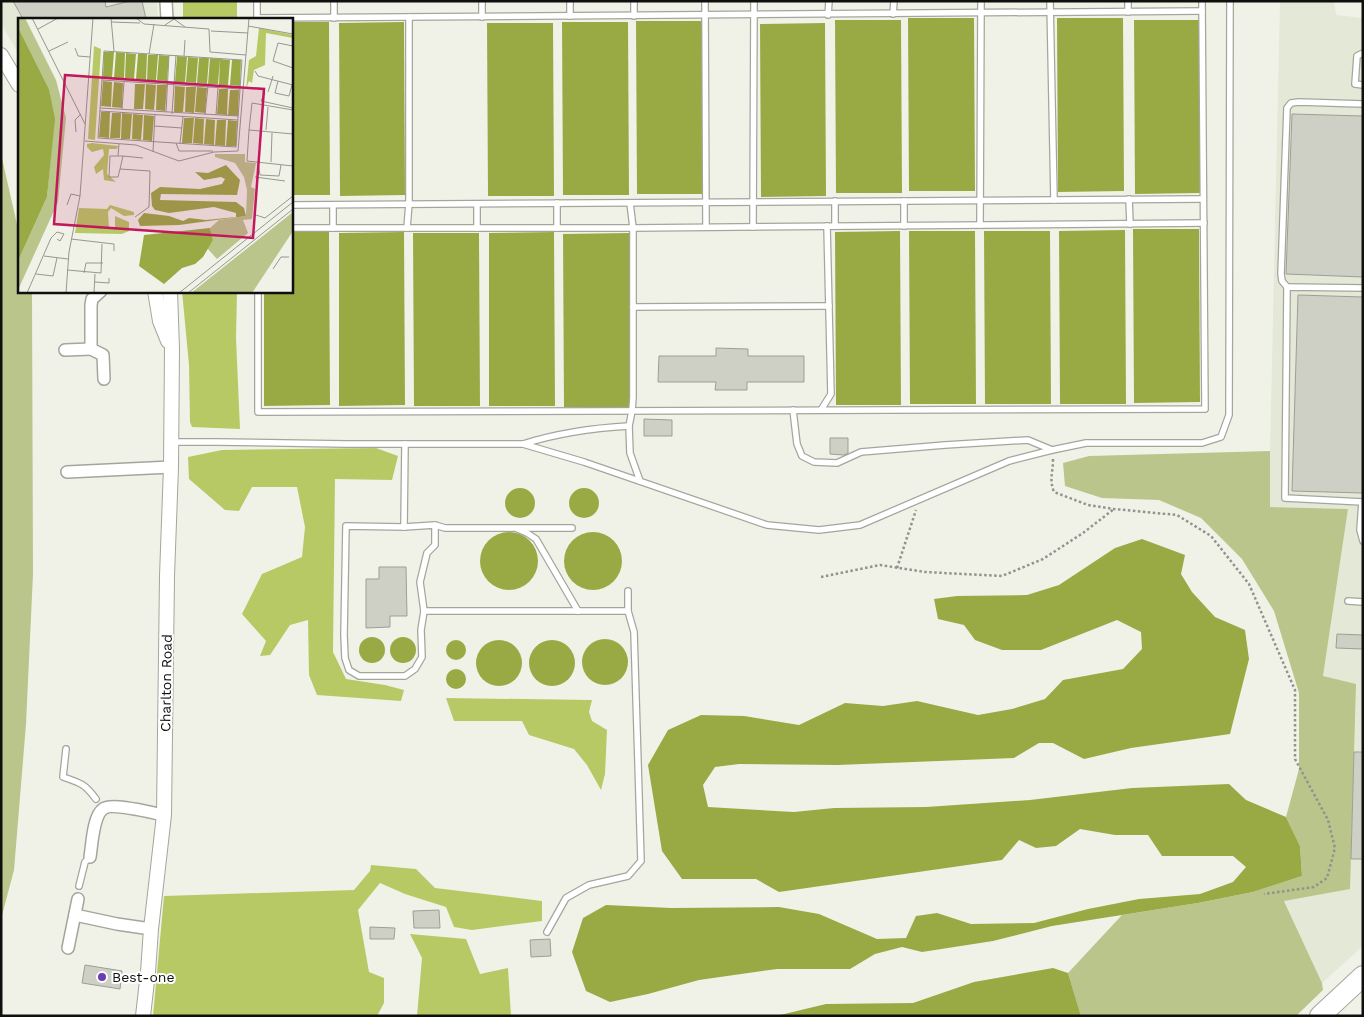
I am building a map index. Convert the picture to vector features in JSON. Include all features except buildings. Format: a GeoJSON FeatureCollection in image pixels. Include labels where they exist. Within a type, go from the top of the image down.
{"type":"FeatureCollection","features":[{"type":"Feature","properties":{"kind":"highway"},"geometry":{"type":"LineString","coordinates":[[1320,1016],[1363,976]]}},
{"type":"Feature","properties":{"kind":"street"},"geometry":{"type":"LineString","coordinates":[[166,1],[167,18]]}},
{"type":"Feature","properties":{"kind":"street"},"geometry":{"type":"LineString","coordinates":[[1,54],[18,83]]}},
{"type":"Feature","properties":{"kind":"street"},"geometry":{"type":"LineString","coordinates":[[91,349],[90,305],[95,294],[99,292]]}},
{"type":"Feature","properties":{"kind":"street"},"geometry":{"type":"LineString","coordinates":[[155,292],[160,321],[172,349]]}},
{"type":"Feature","properties":{"kind":"street","name":"Charlton Road"},"geometry":{"type":"LineString","coordinates":[[143,1016],[150,929],[164,816],[167,576],[172,467],[170,292]]}},
{"type":"Feature","properties":{"kind":"street","name":"Charlton Road"},"geometry":{"type":"LineString","coordinates":[[172,349],[177,336],[178,292]]}},
{"type":"Feature","properties":{"kind":"street"},"geometry":{"type":"LineString","coordinates":[[65,350],[91,349],[103,355],[104,379]]}},
{"type":"Feature","properties":{"kind":"street"},"geometry":{"type":"LineString","coordinates":[[68,472],[172,467]]}},
{"type":"Feature","properties":{"kind":"street"},"geometry":{"type":"LineString","coordinates":[[90,857],[99,804],[105,807],[124,807],[164,816]]}},
{"type":"Feature","properties":{"kind":"street"},"geometry":{"type":"LineString","coordinates":[[68,948],[78,899]]}},
{"type":"Feature","properties":{"kind":"street"},"geometry":{"type":"LineString","coordinates":[[75,915],[150,929]]}},
{"type":"Feature","properties":{"kind":"lane"},"geometry":{"type":"LineString","coordinates":[[257,1],[257,18],[1202,11]]}},
{"type":"Feature","properties":{"kind":"lane"},"geometry":{"type":"LineString","coordinates":[[334,1],[334,18]]}},
{"type":"Feature","properties":{"kind":"lane"},"geometry":{"type":"LineString","coordinates":[[482,1],[482,17]]}},
{"type":"Feature","properties":{"kind":"lane"},"geometry":{"type":"LineString","coordinates":[[570,1],[570,16]]}},
{"type":"Feature","properties":{"kind":"lane"},"geometry":{"type":"LineString","coordinates":[[634,1],[634,16]]}},
{"type":"Feature","properties":{"kind":"lane"},"geometry":{"type":"LineString","coordinates":[[705,1],[706,227]]}},
{"type":"Feature","properties":{"kind":"lane"},"geometry":{"type":"LineString","coordinates":[[753,227],[754,1]]}},
{"type":"Feature","properties":{"kind":"lane"},"geometry":{"type":"LineString","coordinates":[[828,15],[829,1]]}},
{"type":"Feature","properties":{"kind":"lane"},"geometry":{"type":"LineString","coordinates":[[893,14],[894,1]]}},
{"type":"Feature","properties":{"kind":"lane"},"geometry":{"type":"LineString","coordinates":[[980,225],[981,1]]}},
{"type":"Feature","properties":{"kind":"lane"},"geometry":{"type":"LineString","coordinates":[[1050,1],[1054,200]]}},
{"type":"Feature","properties":{"kind":"lane"},"geometry":{"type":"LineString","coordinates":[[1128,1],[1128,12]]}},
{"type":"Feature","properties":{"kind":"lane"},"geometry":{"type":"LineString","coordinates":[[258,292],[258,412],[1205,408],[1202,1]]}},
{"type":"Feature","properties":{"kind":"lane"},"geometry":{"type":"LineString","coordinates":[[172,442],[523,444],[584,462],[767,525],[819,530],[860,525],[1009,461],[1052,450],[1086,443],[1202,443],[1221,437],[1229,415],[1230,1]]}},
{"type":"Feature","properties":{"kind":"lane"},"geometry":{"type":"LineString","coordinates":[[407,228],[409,17]]}},
{"type":"Feature","properties":{"kind":"lane"},"geometry":{"type":"LineString","coordinates":[[1363,53],[1356,56],[1355,84],[1363,85]]}},
{"type":"Feature","properties":{"kind":"lane"},"geometry":{"type":"LineString","coordinates":[[1363,104],[1298,102],[1292,103],[1287,108],[1281,274],[1282,281],[1287,287],[1285,498],[1362,502],[1360,530],[1363,541]]}},
{"type":"Feature","properties":{"kind":"lane"},"geometry":{"type":"LineString","coordinates":[[1129,199],[1130,224]]}},
{"type":"Feature","properties":{"kind":"lane"},"geometry":{"type":"LineString","coordinates":[[292,205],[1203,199]]}},
{"type":"Feature","properties":{"kind":"lane"},"geometry":{"type":"LineString","coordinates":[[904,201],[904,226]]}},
{"type":"Feature","properties":{"kind":"lane"},"geometry":{"type":"LineString","coordinates":[[835,202],[835,226]]}},
{"type":"Feature","properties":{"kind":"lane"},"geometry":{"type":"LineString","coordinates":[[557,203],[557,228]]}},
{"type":"Feature","properties":{"kind":"lane"},"geometry":{"type":"LineString","coordinates":[[630,203],[633,228],[634,307],[632,411],[629,426],[630,453],[640,481]]}},
{"type":"Feature","properties":{"kind":"lane"},"geometry":{"type":"LineString","coordinates":[[477,204],[477,228]]}},
{"type":"Feature","properties":{"kind":"lane"},"geometry":{"type":"LineString","coordinates":[[333,228],[334,205]]}},
{"type":"Feature","properties":{"kind":"lane"},"geometry":{"type":"LineString","coordinates":[[292,228],[633,228],[1204,223]]}},
{"type":"Feature","properties":{"kind":"lane"},"geometry":{"type":"LineString","coordinates":[[821,410],[831,394],[827,226]]}},
{"type":"Feature","properties":{"kind":"lane"},"geometry":{"type":"LineString","coordinates":[[1287,287],[1363,288]]}},
{"type":"Feature","properties":{"kind":"lane"},"geometry":{"type":"LineString","coordinates":[[634,307],[829,306]]}},
{"type":"Feature","properties":{"kind":"lane"},"geometry":{"type":"LineString","coordinates":[[793,410],[797,444],[802,456],[814,462],[837,463],[861,452],[1028,440],[1052,450]]}},
{"type":"Feature","properties":{"kind":"lane"},"geometry":{"type":"LineString","coordinates":[[523,444],[548,436],[604,427],[629,426]]}},
{"type":"Feature","properties":{"kind":"lane"},"geometry":{"type":"LineString","coordinates":[[404,526],[405,444]]}},
{"type":"Feature","properties":{"kind":"lane"},"geometry":{"type":"LineString","coordinates":[[435,526],[435,545],[427,553],[420,582],[424,611],[421,630],[422,657],[415,669],[405,676],[360,676],[349,670],[345,658],[344,635],[346,526],[435,526],[445,528],[572,528]]}},
{"type":"Feature","properties":{"kind":"lane"},"geometry":{"type":"LineString","coordinates":[[516,528],[536,539],[578,611]]}},
{"type":"Feature","properties":{"kind":"lane"},"geometry":{"type":"LineString","coordinates":[[547,932],[566,898],[589,885],[628,876],[641,861],[634,632],[628,611],[628,591]]}},
{"type":"Feature","properties":{"kind":"lane"},"geometry":{"type":"LineString","coordinates":[[1348,602],[1363,602]]}},
{"type":"Feature","properties":{"kind":"lane"},"geometry":{"type":"LineString","coordinates":[[424,611],[628,611]]}},
{"type":"Feature","properties":{"kind":"lane"},"geometry":{"type":"LineString","coordinates":[[66,749],[63,777],[87,787],[99,804]]}},
{"type":"Feature","properties":{"kind":"lane"},"geometry":{"type":"LineString","coordinates":[[79,886],[86,862],[90,857]]}},
{"type":"Feature","properties":{"kind":"path"},"geometry":{"type":"LineString","coordinates":[[1052,450],[1053,469],[1050,483],[1054,492],[1088,504],[1177,516],[1211,536],[1249,584],[1295,690],[1295,759],[1328,820],[1335,848],[1327,878],[1314,887],[1264,894]]}},
{"type":"Feature","properties":{"kind":"path"},"geometry":{"type":"LineString","coordinates":[[897,568],[920,499]]}},
{"type":"Feature","properties":{"kind":"path"},"geometry":{"type":"LineString","coordinates":[[821,577],[880,564],[926,572],[1002,576],[1043,559],[1083,533],[1114,509]]}},
{"type":"Feature","properties":{"kind":"shaded area"},"geometry":{"type":"Polygon","coordinates":[[[1,1],[157,1],[158,18],[18,18],[18,52],[1,24],[1,1]]]}},
{"type":"Feature","properties":{"kind":"shaded area"},"geometry":{"type":"Polygon","coordinates":[[[183,1],[237,1],[237,18],[183,18],[183,1]]]}},
{"type":"Feature","properties":{"kind":"shaded area"},"geometry":{"type":"Polygon","coordinates":[[[1280,1],[1334,1],[1336,15],[1363,18],[1363,946],[1322,983],[1284,900],[1350,888],[1323,676],[1348,509],[1270,507],[1280,1]]]}},
{"type":"Feature","properties":{"kind":"shaded area"},"geometry":{"type":"Polygon","coordinates":[[[908,18],[974,18],[975,191],[909,191],[908,18]]]}},
{"type":"Feature","properties":{"kind":"shaded area"},"geometry":{"type":"Polygon","coordinates":[[[1057,18],[1123,18],[1124,191],[1058,192],[1057,18]]]}},
{"type":"Feature","properties":{"kind":"shaded area"},"geometry":{"type":"Polygon","coordinates":[[[835,20],[901,20],[902,193],[836,193],[835,20]]]}},
{"type":"Feature","properties":{"kind":"shaded area"},"geometry":{"type":"Polygon","coordinates":[[[1134,20],[1200,20],[1200,193],[1135,194],[1134,20]]]}},
{"type":"Feature","properties":{"kind":"shaded area"},"geometry":{"type":"Polygon","coordinates":[[[636,21],[702,21],[703,194],[637,194],[636,21]]]}},
{"type":"Feature","properties":{"kind":"shaded area"},"geometry":{"type":"Polygon","coordinates":[[[292,22],[329,22],[330,195],[292,195],[292,22]]]}},
{"type":"Feature","properties":{"kind":"shaded area"},"geometry":{"type":"Polygon","coordinates":[[[404,22],[405,195],[340,196],[339,23],[404,22]]]}},
{"type":"Feature","properties":{"kind":"shaded area"},"geometry":{"type":"Polygon","coordinates":[[[562,22],[628,22],[629,195],[563,195],[562,22]]]}},
{"type":"Feature","properties":{"kind":"shaded area"},"geometry":{"type":"Polygon","coordinates":[[[487,23],[553,23],[554,196],[488,196],[487,23]]]}},
{"type":"Feature","properties":{"kind":"shaded area"},"geometry":{"type":"Polygon","coordinates":[[[825,23],[826,196],[761,197],[760,24],[825,23]]]}},
{"type":"Feature","properties":{"kind":"shaded area"},"geometry":{"type":"Polygon","coordinates":[[[1,154],[18,229],[18,292],[32,292],[33,574],[26,724],[14,870],[1,919],[1,154]]]}},
{"type":"Feature","properties":{"kind":"shaded area"},"geometry":{"type":"Polygon","coordinates":[[[1133,229],[1199,229],[1200,402],[1134,403],[1133,229]]]}},
{"type":"Feature","properties":{"kind":"shaded area"},"geometry":{"type":"Polygon","coordinates":[[[1125,230],[1126,404],[1060,404],[1059,231],[1125,230]]]}},
{"type":"Feature","properties":{"kind":"shaded area"},"geometry":{"type":"Polygon","coordinates":[[[900,231],[901,405],[836,405],[835,232],[900,231]]]}},
{"type":"Feature","properties":{"kind":"shaded area"},"geometry":{"type":"Polygon","coordinates":[[[909,231],[975,231],[976,404],[910,404],[909,231]]]}},
{"type":"Feature","properties":{"kind":"shaded area"},"geometry":{"type":"Polygon","coordinates":[[[984,231],[1050,231],[1051,404],[985,404],[984,231]]]}},
{"type":"Feature","properties":{"kind":"shaded area"},"geometry":{"type":"Polygon","coordinates":[[[292,232],[329,232],[330,405],[264,406],[264,292],[292,292],[292,232]]]}},
{"type":"Feature","properties":{"kind":"shaded area"},"geometry":{"type":"Polygon","coordinates":[[[404,232],[405,405],[339,406],[339,233],[404,232]]]}},
{"type":"Feature","properties":{"kind":"shaded area"},"geometry":{"type":"Polygon","coordinates":[[[554,232],[555,406],[489,406],[489,233],[554,232]]]}},
{"type":"Feature","properties":{"kind":"shaded area"},"geometry":{"type":"Polygon","coordinates":[[[413,233],[479,233],[480,406],[414,406],[413,233]]]}},
{"type":"Feature","properties":{"kind":"shaded area"},"geometry":{"type":"Polygon","coordinates":[[[629,233],[630,407],[564,407],[563,234],[629,233]]]}},
{"type":"Feature","properties":{"kind":"shaded area"},"geometry":{"type":"Polygon","coordinates":[[[182,292],[237,292],[236,338],[240,429],[192,427],[190,422],[189,365],[182,292]]]}},
{"type":"Feature","properties":{"kind":"shaded area"},"geometry":{"type":"Polygon","coordinates":[[[376,448],[398,456],[392,480],[335,479],[333,652],[346,679],[404,690],[401,701],[317,695],[309,675],[308,620],[290,625],[270,655],[260,656],[266,641],[242,614],[262,574],[302,557],[305,527],[297,487],[252,487],[239,511],[225,510],[189,479],[188,457],[222,450],[376,448]]]}},
{"type":"Feature","properties":{"kind":"shaded area"},"geometry":{"type":"Polygon","coordinates":[[[1270,451],[1270,507],[1348,509],[1323,676],[1356,684],[1350,889],[1284,901],[1322,983],[1323,990],[1296,1016],[1081,1016],[1068,973],[1122,915],[1253,892],[1302,876],[1300,846],[1286,817],[1299,769],[1299,693],[1274,611],[1242,559],[1201,518],[1159,500],[1102,498],[1065,486],[1063,463],[1089,456],[1270,451]]]}},
{"type":"Feature","properties":{"kind":"shaded area"},"geometry":{"type":"Polygon","coordinates":[[[520,488],[531,492],[535,503],[531,514],[520,518],[509,514],[505,503],[509,492],[520,488]]]}},
{"type":"Feature","properties":{"kind":"shaded area"},"geometry":{"type":"Polygon","coordinates":[[[584,488],[595,492],[599,503],[595,514],[584,518],[573,514],[569,503],[573,492],[584,488]]]}},
{"type":"Feature","properties":{"kind":"shaded area"},"geometry":{"type":"Polygon","coordinates":[[[509,532],[520,534],[533,545],[538,561],[536,572],[525,585],[509,590],[498,588],[485,577],[480,561],[482,550],[493,537],[509,532]]]}},
{"type":"Feature","properties":{"kind":"shaded area"},"geometry":{"type":"Polygon","coordinates":[[[593,532],[604,534],[617,545],[622,561],[620,572],[609,585],[593,590],[582,588],[569,577],[564,561],[566,550],[577,537],[593,532]]]}},
{"type":"Feature","properties":{"kind":"shaded area"},"geometry":{"type":"Polygon","coordinates":[[[1142,539],[1185,555],[1181,574],[1192,592],[1215,617],[1245,630],[1249,659],[1230,734],[1131,748],[1084,759],[1053,743],[1039,743],[1014,758],[838,765],[739,764],[715,767],[703,785],[708,807],[794,812],[834,808],[926,807],[1030,800],[1132,788],[1229,784],[1246,800],[1286,817],[1300,846],[1302,876],[1253,892],[1198,903],[1052,926],[993,941],[922,952],[902,947],[875,954],[850,969],[777,969],[699,980],[610,1002],[586,991],[572,952],[583,918],[606,905],[671,908],[779,907],[819,914],[877,939],[906,938],[916,916],[937,913],[971,924],[1034,923],[1088,909],[1139,899],[1200,894],[1233,882],[1246,867],[1233,856],[1162,856],[1148,835],[1115,835],[1080,829],[1056,846],[1036,848],[1019,840],[1002,860],[779,892],[756,879],[682,879],[662,851],[648,765],[668,730],[701,715],[744,716],[799,725],[845,703],[883,706],[917,701],[978,715],[1012,709],[1045,699],[1063,680],[1123,669],[1142,649],[1141,632],[1117,620],[1041,650],[1002,650],[975,640],[964,625],[938,619],[934,599],[957,596],[1027,595],[1059,585],[1115,548],[1142,539]]]}},
{"type":"Feature","properties":{"kind":"shaded area"},"geometry":{"type":"Polygon","coordinates":[[[372,637],[381,641],[385,650],[381,659],[372,663],[363,659],[359,650],[363,641],[372,637]]]}},
{"type":"Feature","properties":{"kind":"shaded area"},"geometry":{"type":"Polygon","coordinates":[[[403,637],[412,641],[416,650],[412,659],[403,663],[394,659],[390,650],[394,641],[403,637]]]}},
{"type":"Feature","properties":{"kind":"shaded area"},"geometry":{"type":"Polygon","coordinates":[[[610,639],[622,645],[627,653],[627,671],[622,679],[614,684],[600,685],[588,679],[583,671],[582,657],[588,645],[596,640],[610,639]]]}},
{"type":"Feature","properties":{"kind":"shaded area"},"geometry":{"type":"Polygon","coordinates":[[[456,640],[463,643],[466,650],[463,657],[456,660],[449,657],[446,650],[449,643],[456,640]]]}},
{"type":"Feature","properties":{"kind":"shaded area"},"geometry":{"type":"Polygon","coordinates":[[[504,640],[508,641],[518,650],[521,654],[521,672],[512,682],[504,686],[494,686],[486,682],[477,672],[476,658],[480,650],[490,641],[504,640]]]}},
{"type":"Feature","properties":{"kind":"shaded area"},"geometry":{"type":"Polygon","coordinates":[[[557,640],[561,641],[571,650],[574,654],[574,672],[565,682],[557,686],[547,686],[539,682],[530,672],[529,658],[533,650],[543,641],[557,640]]]}},
{"type":"Feature","properties":{"kind":"shaded area"},"geometry":{"type":"Polygon","coordinates":[[[456,669],[463,672],[466,679],[463,686],[456,689],[449,686],[446,679],[449,672],[456,669]]]}},
{"type":"Feature","properties":{"kind":"shaded area"},"geometry":{"type":"Polygon","coordinates":[[[446,698],[592,700],[589,712],[592,721],[607,730],[605,774],[601,790],[587,765],[574,749],[529,735],[522,721],[454,721],[446,698]]]}},
{"type":"Feature","properties":{"kind":"shaded area"},"geometry":{"type":"Polygon","coordinates":[[[371,865],[416,869],[435,888],[542,901],[542,921],[472,930],[454,927],[446,907],[405,894],[380,883],[358,910],[369,972],[384,978],[384,1003],[377,1016],[153,1016],[164,896],[354,890],[370,871],[371,865]]]}},
{"type":"Feature","properties":{"kind":"shaded area"},"geometry":{"type":"Polygon","coordinates":[[[410,934],[466,939],[480,974],[508,968],[511,1016],[417,1016],[422,958],[410,934]]]}},
{"type":"Feature","properties":{"kind":"shaded area"},"geometry":{"type":"Polygon","coordinates":[[[1053,968],[1068,973],[1081,1016],[776,1016],[826,1004],[913,1003],[974,982],[1053,968]]]}},
{"type":"Feature","properties":{"kind":"place","name":"Best-one"},"geometry":{"type":"Point","coordinates":[102,977]}}]}
